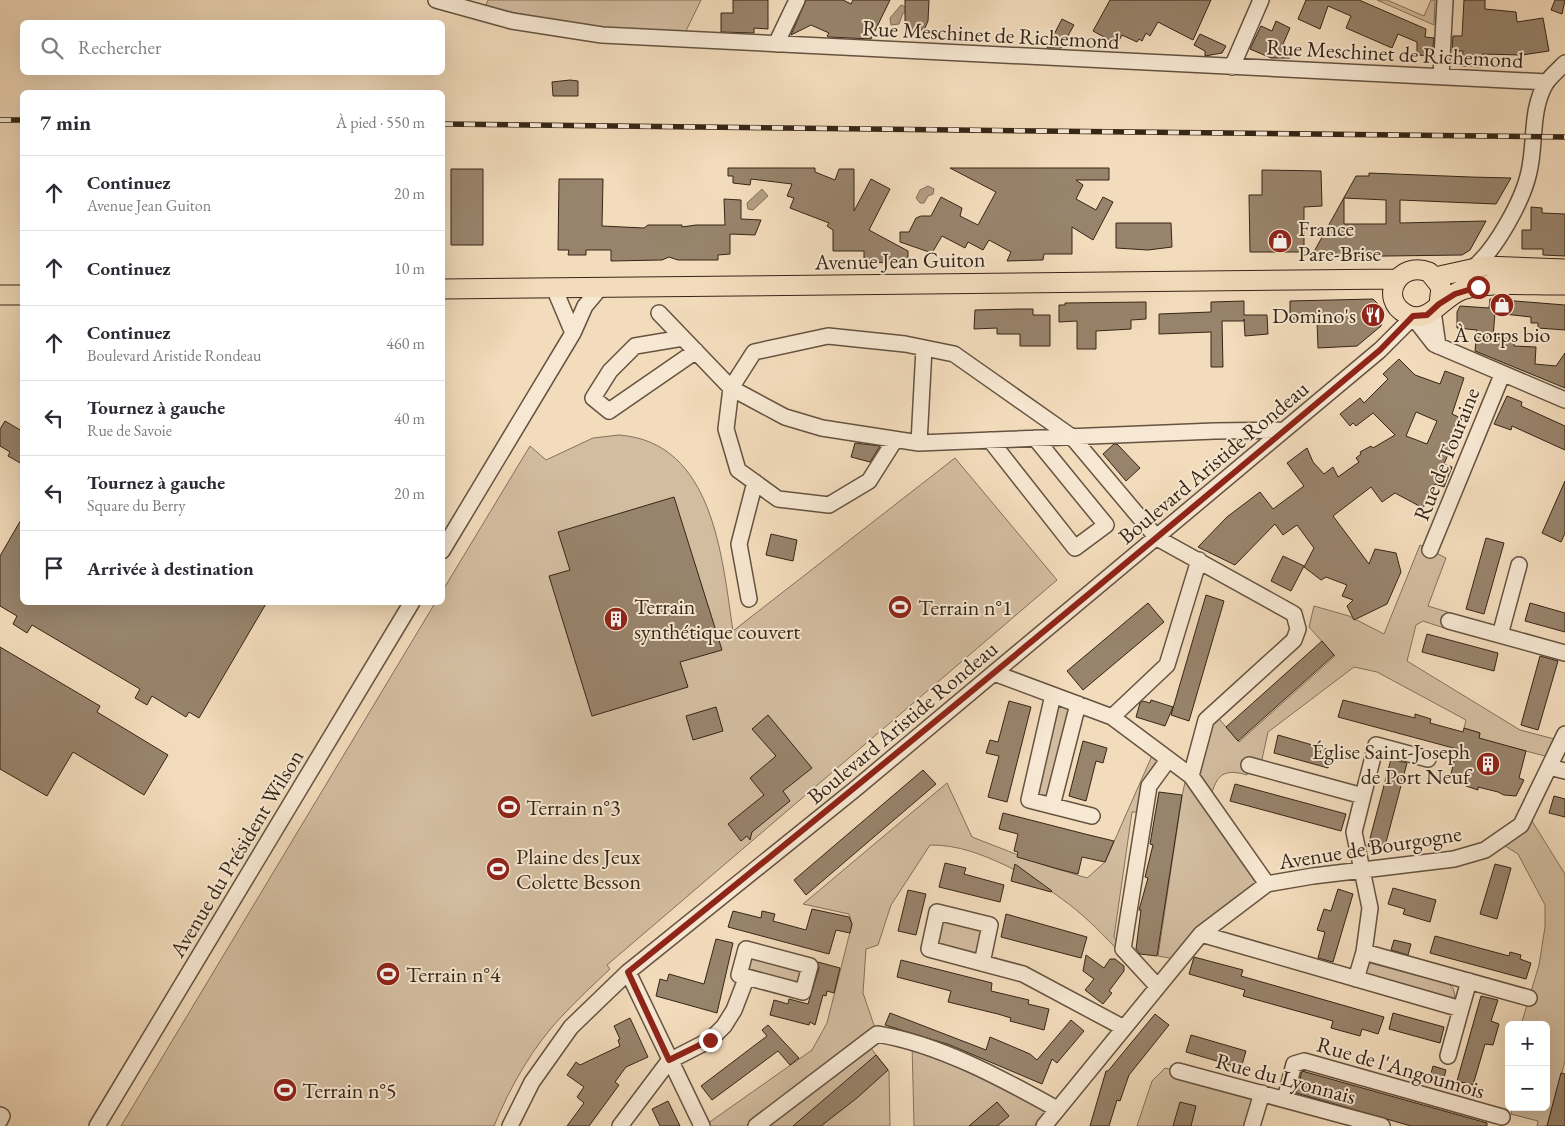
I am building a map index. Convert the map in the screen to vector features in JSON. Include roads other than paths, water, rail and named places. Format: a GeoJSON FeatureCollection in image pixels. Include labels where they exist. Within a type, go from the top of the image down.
{"type":"FeatureCollection","features":[{"type":"Feature","properties":{"kind":"main road"},"geometry":{"type":"LineString","coordinates":[[1435,277],[1464,272],[1493,259],[1565,269]]}},
{"type":"Feature","properties":{"kind":"main road"},"geometry":{"type":"LineString","coordinates":[[1436,307],[1441,287],[1430,272],[1415,269],[1408,270],[1397,280],[1393,292],[1395,302],[1406,314],[1413,316],[1427,315],[1462,290],[1478,287],[1565,285]]}},
{"type":"Feature","properties":{"kind":"main road","name":"Avenue Jean Guiton"},"geometry":{"type":"LineString","coordinates":[[1358,280],[1395,302]]}},
{"type":"Feature","properties":{"kind":"main road","name":"Avenue Jean Guiton"},"geometry":{"type":"LineString","coordinates":[[445,289],[1397,280]]}},
{"type":"Feature","properties":{"kind":"main road"},"geometry":{"type":"LineString","coordinates":[[0,295],[20,295]]}},
{"type":"Feature","properties":{"kind":"street","name":"Rue Meschinet de Richemond"},"geometry":{"type":"LineString","coordinates":[[436,0],[512,21],[602,35],[1547,82]]}},
{"type":"Feature","properties":{"kind":"street"},"geometry":{"type":"LineString","coordinates":[[776,44],[797,0]]}},
{"type":"Feature","properties":{"kind":"street"},"geometry":{"type":"LineString","coordinates":[[1232,66],[1261,0]]}},
{"type":"Feature","properties":{"kind":"street"},"geometry":{"type":"LineString","coordinates":[[1442,77],[1445,0]]}},
{"type":"Feature","properties":{"kind":"street"},"geometry":{"type":"LineString","coordinates":[[1469,289],[1477,280],[1495,279],[1493,259],[1527,181],[1532,153],[1536,107],[1547,82],[1565,64]]}},
{"type":"Feature","properties":{"kind":"street"},"geometry":{"type":"LineString","coordinates":[[445,546],[573,333],[584,306],[601,287]]}},
{"type":"Feature","properties":{"kind":"street"},"geometry":{"type":"LineString","coordinates":[[554,288],[573,333]]}},
{"type":"Feature","properties":{"kind":"street"},"geometry":{"type":"LineString","coordinates":[[1394,334],[1395,302]]}},
{"type":"Feature","properties":{"kind":"street"},"geometry":{"type":"LineString","coordinates":[[1436,307],[1438,346]]}},
{"type":"Feature","properties":{"kind":"street"},"geometry":{"type":"LineString","coordinates":[[659,313],[731,388],[785,417],[822,428],[919,442],[1215,430],[1284,430]]}},
{"type":"Feature","properties":{"kind":"street"},"geometry":{"type":"LineString","coordinates":[[1413,316],[1426,336],[1438,346],[1502,375],[1565,400]]}},
{"type":"Feature","properties":{"kind":"street","name":"Boulevard Aristide Rondeau"},"geometry":{"type":"LineString","coordinates":[[510,1126],[532,1082],[571,1028],[628,972],[854,790],[1157,538],[1380,350],[1413,316]]}},
{"type":"Feature","properties":{"kind":"street"},"geometry":{"type":"LineString","coordinates":[[895,440],[869,480],[829,506],[778,499],[738,470],[726,429],[731,388],[754,352],[828,336],[924,348],[954,354],[1072,437],[1157,538],[1294,614],[1298,629],[1294,640],[1206,720],[1191,776]]}},
{"type":"Feature","properties":{"kind":"street"},"geometry":{"type":"LineString","coordinates":[[683,338],[635,346],[610,371],[594,398],[609,411],[696,351]]}},
{"type":"Feature","properties":{"kind":"street"},"geometry":{"type":"LineString","coordinates":[[919,442],[924,348]]}},
{"type":"Feature","properties":{"kind":"street","name":"Rue de Touraine"},"geometry":{"type":"LineString","coordinates":[[1430,550],[1502,375]]}},
{"type":"Feature","properties":{"kind":"street"},"geometry":{"type":"LineString","coordinates":[[990,440],[1075,548],[1106,525],[1035,438]]}},
{"type":"Feature","properties":{"kind":"street"},"geometry":{"type":"LineString","coordinates":[[749,600],[739,544],[755,482]]}},
{"type":"Feature","properties":{"kind":"street"},"geometry":{"type":"LineString","coordinates":[[1112,717],[1167,665],[1199,560]]}},
{"type":"Feature","properties":{"kind":"street"},"geometry":{"type":"LineString","coordinates":[[1500,635],[1519,565]]}},
{"type":"Feature","properties":{"kind":"street","name":"Avenue du Président Wilson"},"geometry":{"type":"LineString","coordinates":[[97,1126],[410,605]]}},
{"type":"Feature","properties":{"kind":"street"},"geometry":{"type":"LineString","coordinates":[[1449,621],[1565,653]]}},
{"type":"Feature","properties":{"kind":"street"},"geometry":{"type":"LineString","coordinates":[[994,673],[1112,717],[1191,776],[1267,884]]}},
{"type":"Feature","properties":{"kind":"street"},"geometry":{"type":"LineString","coordinates":[[1053,695],[1029,800],[1092,816]]}},
{"type":"Feature","properties":{"kind":"street"},"geometry":{"type":"LineString","coordinates":[[1052,806],[1078,704]]}},
{"type":"Feature","properties":{"kind":"street","name":"Avenue de Bourgogne"},"geometry":{"type":"LineString","coordinates":[[1044,1126],[1201,934],[1267,884],[1361,870],[1454,860],[1485,850],[1521,825],[1565,734]]}},
{"type":"Feature","properties":{"kind":"street"},"geometry":{"type":"LineString","coordinates":[[1356,979],[1364,952],[1370,908],[1354,832],[1376,745],[1428,759]]}},
{"type":"Feature","properties":{"kind":"street"},"geometry":{"type":"LineString","coordinates":[[1157,986],[1123,949],[1149,786],[1168,760]]}},
{"type":"Feature","properties":{"kind":"street"},"geometry":{"type":"LineString","coordinates":[[1249,765],[1363,796]]}},
{"type":"Feature","properties":{"kind":"street"},"geometry":{"type":"LineString","coordinates":[[1549,767],[1565,772]]}},
{"type":"Feature","properties":{"kind":"street"},"geometry":{"type":"LineString","coordinates":[[1201,934],[1461,1010]]}},
{"type":"Feature","properties":{"kind":"street"},"geometry":{"type":"LineString","coordinates":[[1364,952],[1529,998]]}},
{"type":"Feature","properties":{"kind":"street"},"geometry":{"type":"LineString","coordinates":[[982,963],[1023,974],[1124,1028]]}},
{"type":"Feature","properties":{"kind":"street"},"geometry":{"type":"LineString","coordinates":[[628,972],[702,1126]]}},
{"type":"Feature","properties":{"kind":"street"},"geometry":{"type":"LineString","coordinates":[[620,1126],[669,1060],[710,1040],[724,1026],[734,1010],[746,978]]}},
{"type":"Feature","properties":{"kind":"street"},"geometry":{"type":"LineString","coordinates":[[1448,1056],[1469,981]]}},
{"type":"Feature","properties":{"kind":"street"},"geometry":{"type":"LineString","coordinates":[[756,1126],[877,1034],[899,1038],[998,1076],[1057,1109]]}},
{"type":"Feature","properties":{"kind":"street","name":"Rue de l'Angoumois"},"geometry":{"type":"LineString","coordinates":[[1285,1099],[1294,1064],[1304,1061],[1502,1117]]}},
{"type":"Feature","properties":{"kind":"street","name":"Rue du Lyonnais"},"geometry":{"type":"LineString","coordinates":[[1178,1071],[1382,1126]]}},
{"type":"Feature","properties":{"kind":"street"},"geometry":{"type":"LineString","coordinates":[[1252,1126],[1262,1093]]}},
{"type":"Feature","properties":{"kind":"street"},"geometry":{"type":"LineString","coordinates":[[0,1115],[2,1116],[0,1120]]}},
{"type":"Feature","properties":{"kind":"railway"},"geometry":{"type":"LineString","coordinates":[[0,120],[20,120]]}},
{"type":"Feature","properties":{"kind":"railway"},"geometry":{"type":"LineString","coordinates":[[445,124],[1565,137]]}},
{"type":"Feature","properties":{"kind":"place","name":"France Pare-Brise"},"geometry":{"type":"Point","coordinates":[1280,241]}},
{"type":"Feature","properties":{"kind":"place","name":"À corps bio"},"geometry":{"type":"Point","coordinates":[1502,305]}},
{"type":"Feature","properties":{"kind":"place","name":"Domino's"},"geometry":{"type":"Point","coordinates":[1373,315]}},
{"type":"Feature","properties":{"kind":"place","name":"Terrain n°1"},"geometry":{"type":"Point","coordinates":[900,607]}},
{"type":"Feature","properties":{"kind":"place","name":"Terrain synthétique couvert"},"geometry":{"type":"Point","coordinates":[616,619]}},
{"type":"Feature","properties":{"kind":"place","name":"Église Saint-Joseph de Port Neuf"},"geometry":{"type":"Point","coordinates":[1488,764]}},
{"type":"Feature","properties":{"kind":"place","name":"Terrain n°3"},"geometry":{"type":"Point","coordinates":[509,807]}},
{"type":"Feature","properties":{"kind":"place","name":"Plaine des Jeux Colette Besson"},"geometry":{"type":"Point","coordinates":[498,869]}},
{"type":"Feature","properties":{"kind":"place","name":"Terrain n°4"},"geometry":{"type":"Point","coordinates":[388,974]}},
{"type":"Feature","properties":{"kind":"place","name":"Terrain n°5"},"geometry":{"type":"Point","coordinates":[285,1090]}}]}
